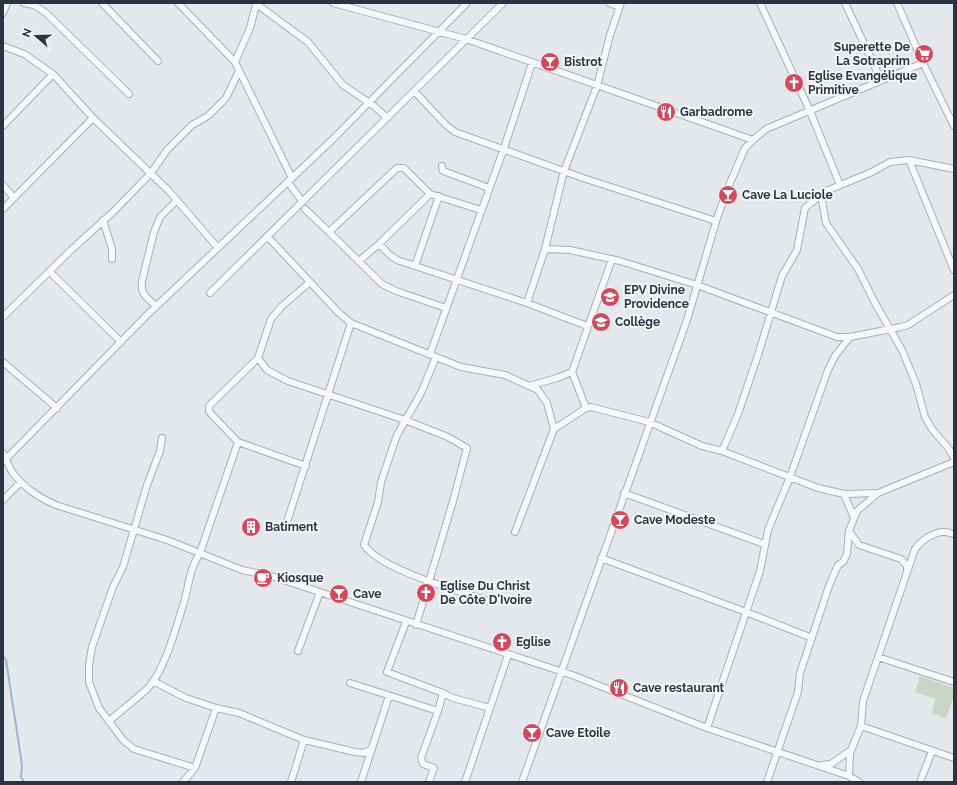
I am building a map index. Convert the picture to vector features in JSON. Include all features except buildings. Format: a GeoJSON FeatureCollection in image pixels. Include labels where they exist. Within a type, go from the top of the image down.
{"type":"FeatureCollection","features":[{"type":"Feature","properties":{"kind":"street"},"geometry":{"type":"LineString","coordinates":[[3,13],[7,3]]}},
{"type":"Feature","properties":{"kind":"street"},"geometry":{"type":"LineString","coordinates":[[24,3],[35,4],[51,17],[129,94]]}},
{"type":"Feature","properties":{"kind":"street"},"geometry":{"type":"LineString","coordinates":[[102,3],[158,61]]}},
{"type":"Feature","properties":{"kind":"street"},"geometry":{"type":"LineString","coordinates":[[178,3],[235,62],[290,180],[302,201]]}},
{"type":"Feature","properties":{"kind":"street"},"geometry":{"type":"LineString","coordinates":[[333,3],[466,39],[753,140]]}},
{"type":"Feature","properties":{"kind":"street"},"geometry":{"type":"LineString","coordinates":[[467,3],[290,180],[156,306],[57,408],[4,458],[10,469],[21,482],[49,502],[135,529],[242,570],[271,576],[406,622],[594,683],[707,728],[776,750],[848,776],[859,782]]}},
{"type":"Feature","properties":{"kind":"street"},"geometry":{"type":"LineString","coordinates":[[210,293],[386,118],[415,92],[503,3]]}},
{"type":"Feature","properties":{"kind":"street"},"geometry":{"type":"LineString","coordinates":[[527,304],[545,250],[564,171],[597,86],[610,35],[620,5],[609,3]]}},
{"type":"Feature","properties":{"kind":"street"},"geometry":{"type":"LineString","coordinates":[[760,3],[810,111],[840,185]]}},
{"type":"Feature","properties":{"kind":"street"},"geometry":{"type":"LineString","coordinates":[[845,3],[881,80]]}},
{"type":"Feature","properties":{"kind":"street"},"geometry":{"type":"LineString","coordinates":[[897,3],[923,63],[954,126]]}},
{"type":"Feature","properties":{"kind":"street"},"geometry":{"type":"LineString","coordinates":[[235,62],[250,28],[256,4],[308,42],[343,85],[374,106],[386,118]]}},
{"type":"Feature","properties":{"kind":"street"},"geometry":{"type":"LineString","coordinates":[[3,46],[24,54],[53,74],[93,118],[177,200],[218,248]]}},
{"type":"Feature","properties":{"kind":"street"},"geometry":{"type":"LineString","coordinates":[[430,354],[504,148],[532,63]]}},
{"type":"Feature","properties":{"kind":"street"},"geometry":{"type":"LineString","coordinates":[[522,782],[649,422],[687,320],[716,221],[740,158],[753,140],[766,129],[923,63]]}},
{"type":"Feature","properties":{"kind":"street"},"geometry":{"type":"LineString","coordinates":[[3,317],[151,173],[167,150],[180,136],[192,125],[208,116],[226,98],[240,71]]}},
{"type":"Feature","properties":{"kind":"street"},"geometry":{"type":"LineString","coordinates":[[3,126],[53,74]]}},
{"type":"Feature","properties":{"kind":"street"},"geometry":{"type":"LineString","coordinates":[[415,92],[446,125],[455,132],[504,148],[564,171],[716,221]]}},
{"type":"Feature","properties":{"kind":"street"},"geometry":{"type":"LineString","coordinates":[[3,209],[93,118]]}},
{"type":"Feature","properties":{"kind":"street"},"geometry":{"type":"LineString","coordinates":[[908,160],[954,270]]}},
{"type":"Feature","properties":{"kind":"street"},"geometry":{"type":"LineString","coordinates":[[722,451],[765,334],[770,312],[785,270],[798,246],[805,208],[821,195],[840,185],[872,172],[890,162],[908,160],[954,169]]}},
{"type":"Feature","properties":{"kind":"street"},"geometry":{"type":"LineString","coordinates":[[442,166],[443,170],[446,172],[489,188]]}},
{"type":"Feature","properties":{"kind":"street"},"geometry":{"type":"LineString","coordinates":[[329,232],[397,168],[404,168],[430,194],[481,210]]}},
{"type":"Feature","properties":{"kind":"street"},"geometry":{"type":"LineString","coordinates":[[3,185],[14,198]]}},
{"type":"Feature","properties":{"kind":"street"},"geometry":{"type":"LineString","coordinates":[[359,261],[379,244],[430,194]]}},
{"type":"Feature","properties":{"kind":"street"},"geometry":{"type":"LineString","coordinates":[[821,195],[826,223],[858,269],[889,329],[902,350],[909,366],[925,417],[932,429],[949,449],[954,458]]}},
{"type":"Feature","properties":{"kind":"street"},"geometry":{"type":"LineString","coordinates":[[416,266],[439,196]]}},
{"type":"Feature","properties":{"kind":"street"},"geometry":{"type":"LineString","coordinates":[[156,306],[143,293],[141,289],[142,281],[154,232],[160,217],[177,200]]}},
{"type":"Feature","properties":{"kind":"street"},"geometry":{"type":"LineString","coordinates":[[305,209],[382,284],[396,291],[446,308]]}},
{"type":"Feature","properties":{"kind":"street"},"geometry":{"type":"LineString","coordinates":[[103,220],[112,249],[112,259]]}},
{"type":"Feature","properties":{"kind":"street"},"geometry":{"type":"LineString","coordinates":[[267,236],[338,312],[351,322],[461,367],[505,375],[538,390],[547,403],[554,430]]}},
{"type":"Feature","properties":{"kind":"street"},"geometry":{"type":"LineString","coordinates":[[379,244],[392,258],[587,326]]}},
{"type":"Feature","properties":{"kind":"street"},"geometry":{"type":"LineString","coordinates":[[545,250],[570,250],[612,259],[697,285],[827,334],[850,337],[908,325],[954,295]]}},
{"type":"Feature","properties":{"kind":"street"},"geometry":{"type":"LineString","coordinates":[[586,408],[572,372],[587,326],[612,259]]}},
{"type":"Feature","properties":{"kind":"street"},"geometry":{"type":"LineString","coordinates":[[50,272],[121,342]]}},
{"type":"Feature","properties":{"kind":"street"},"geometry":{"type":"LineString","coordinates":[[306,466],[238,442],[212,415],[209,411],[209,406],[258,358],[270,319],[282,306],[310,282]]}},
{"type":"Feature","properties":{"kind":"street"},"geometry":{"type":"LineString","coordinates":[[286,525],[351,322]]}},
{"type":"Feature","properties":{"kind":"street"},"geometry":{"type":"LineString","coordinates":[[707,728],[760,571],[764,544],[772,518],[790,477],[828,370],[835,356],[850,337]]}},
{"type":"Feature","properties":{"kind":"street"},"geometry":{"type":"LineString","coordinates":[[436,357],[421,393],[397,435],[381,482],[378,502],[364,545],[367,550],[383,561],[429,580],[491,602]]}},
{"type":"Feature","properties":{"kind":"street"},"geometry":{"type":"LineString","coordinates":[[258,358],[267,370],[288,381],[448,436],[467,448],[416,625]]}},
{"type":"Feature","properties":{"kind":"street"},"geometry":{"type":"LineString","coordinates":[[3,362],[57,408]]}},
{"type":"Feature","properties":{"kind":"street"},"geometry":{"type":"LineString","coordinates":[[529,386],[572,372]]}},
{"type":"Feature","properties":{"kind":"street"},"geometry":{"type":"LineString","coordinates":[[515,532],[554,430],[586,408],[591,407],[649,422],[702,446],[722,451],[818,488],[844,494],[878,493]]}},
{"type":"Feature","properties":{"kind":"street"},"geometry":{"type":"LineString","coordinates":[[162,438],[160,451],[147,485],[123,567],[113,587],[92,647],[89,665],[89,682],[93,696],[99,708],[123,740],[134,749],[195,768]]}},
{"type":"Feature","properties":{"kind":"street"},"geometry":{"type":"LineString","coordinates":[[110,721],[147,689],[153,681],[164,659],[184,599],[192,568],[200,553],[238,442]]}},
{"type":"Feature","properties":{"kind":"street"},"geometry":{"type":"LineString","coordinates":[[766,782],[776,750],[798,692],[800,673],[834,574],[838,565],[843,562],[847,554],[849,531],[854,518],[860,508],[878,493],[954,462]]}},
{"type":"Feature","properties":{"kind":"street"},"geometry":{"type":"LineString","coordinates":[[3,500],[21,482]]}},
{"type":"Feature","properties":{"kind":"street"},"geometry":{"type":"LineString","coordinates":[[624,493],[764,544]]}},
{"type":"Feature","properties":{"kind":"street"},"geometry":{"type":"LineString","coordinates":[[844,494],[854,518]]}},
{"type":"Feature","properties":{"kind":"street"},"geometry":{"type":"LineString","coordinates":[[849,531],[860,545],[902,559],[907,566],[907,572]]}},
{"type":"Feature","properties":{"kind":"street"},"geometry":{"type":"LineString","coordinates":[[848,776],[851,750],[861,726],[863,700],[915,549],[922,540],[943,532],[954,534]]}},
{"type":"Feature","properties":{"kind":"street"},"geometry":{"type":"LineString","coordinates":[[601,558],[812,638]]}},
{"type":"Feature","properties":{"kind":"street"},"geometry":{"type":"LineString","coordinates":[[298,651],[320,592]]}},
{"type":"Feature","properties":{"kind":"street"},"geometry":{"type":"LineString","coordinates":[[406,622],[387,672],[453,698],[490,708]]}},
{"type":"Feature","properties":{"kind":"street"},"geometry":{"type":"LineString","coordinates":[[465,782],[508,655]]}},
{"type":"Feature","properties":{"kind":"street"},"geometry":{"type":"LineString","coordinates":[[878,657],[954,682]]}},
{"type":"Feature","properties":{"kind":"street"},"geometry":{"type":"LineString","coordinates":[[153,681],[186,698],[216,708],[239,713],[304,740],[355,752],[364,753],[372,749]]}},
{"type":"Feature","properties":{"kind":"street"},"geometry":{"type":"LineString","coordinates":[[350,683],[438,710]]}},
{"type":"Feature","properties":{"kind":"street"},"geometry":{"type":"LineString","coordinates":[[429,782],[434,768],[423,764],[421,758],[443,693]]}},
{"type":"Feature","properties":{"kind":"street"},"geometry":{"type":"LineString","coordinates":[[361,782],[389,696]]}},
{"type":"Feature","properties":{"kind":"street"},"geometry":{"type":"LineString","coordinates":[[183,782],[195,768],[216,708]]}},
{"type":"Feature","properties":{"kind":"street"},"geometry":{"type":"LineString","coordinates":[[861,726],[954,758]]}},
{"type":"Feature","properties":{"kind":"street"},"geometry":{"type":"LineString","coordinates":[[291,782],[304,740]]}},
{"type":"Feature","properties":{"kind":"street"},"geometry":{"type":"LineString","coordinates":[[818,765],[831,764],[851,750]]}},
{"type":"Feature","properties":{"kind":"street"},"geometry":{"type":"LineString","coordinates":[[920,782],[932,751]]}},
{"type":"Feature","properties":{"kind":"green space"},"geometry":{"type":"Polygon","coordinates":[[[920,676],[954,688],[954,696],[946,719],[932,713],[935,699],[915,692],[920,676]]]}},
{"type":"Feature","properties":{"kind":"waterway"},"geometry":{"type":"LineString","coordinates":[[3,656],[6,660],[22,765],[21,777],[24,782]]}},
{"type":"Feature","properties":{"kind":"place","name":"Superette De La Sotraprim"},"geometry":{"type":"Point","coordinates":[924,54]}},
{"type":"Feature","properties":{"kind":"place","name":"Bistrot"},"geometry":{"type":"Point","coordinates":[550,62]}},
{"type":"Feature","properties":{"kind":"place","name":"Eglise Evangélique Primitive"},"geometry":{"type":"Point","coordinates":[794,83]}},
{"type":"Feature","properties":{"kind":"place","name":"Garbadrome"},"geometry":{"type":"Point","coordinates":[666,112]}},
{"type":"Feature","properties":{"kind":"place","name":"Cave La Luciole"},"geometry":{"type":"Point","coordinates":[728,195]}},
{"type":"Feature","properties":{"kind":"place","name":"EPV Divine Providence"},"geometry":{"type":"Point","coordinates":[610,297]}},
{"type":"Feature","properties":{"kind":"place","name":"Collège"},"geometry":{"type":"Point","coordinates":[601,322]}},
{"type":"Feature","properties":{"kind":"place","name":"Cave Modeste"},"geometry":{"type":"Point","coordinates":[620,520]}},
{"type":"Feature","properties":{"kind":"place","name":"Batiment"},"geometry":{"type":"Point","coordinates":[251,527]}},
{"type":"Feature","properties":{"kind":"place","name":"Kiosque"},"geometry":{"type":"Point","coordinates":[263,578]}},
{"type":"Feature","properties":{"kind":"place","name":"Eglise Du Christ De Côte D'Ivoire"},"geometry":{"type":"Point","coordinates":[426,593]}},
{"type":"Feature","properties":{"kind":"place","name":"Cave"},"geometry":{"type":"Point","coordinates":[339,594]}},
{"type":"Feature","properties":{"kind":"place","name":"Eglise"},"geometry":{"type":"Point","coordinates":[502,642]}},
{"type":"Feature","properties":{"kind":"place","name":"Cave restaurant"},"geometry":{"type":"Point","coordinates":[619,688]}},
{"type":"Feature","properties":{"kind":"place","name":"Cave Etoile"},"geometry":{"type":"Point","coordinates":[532,733]}}]}
